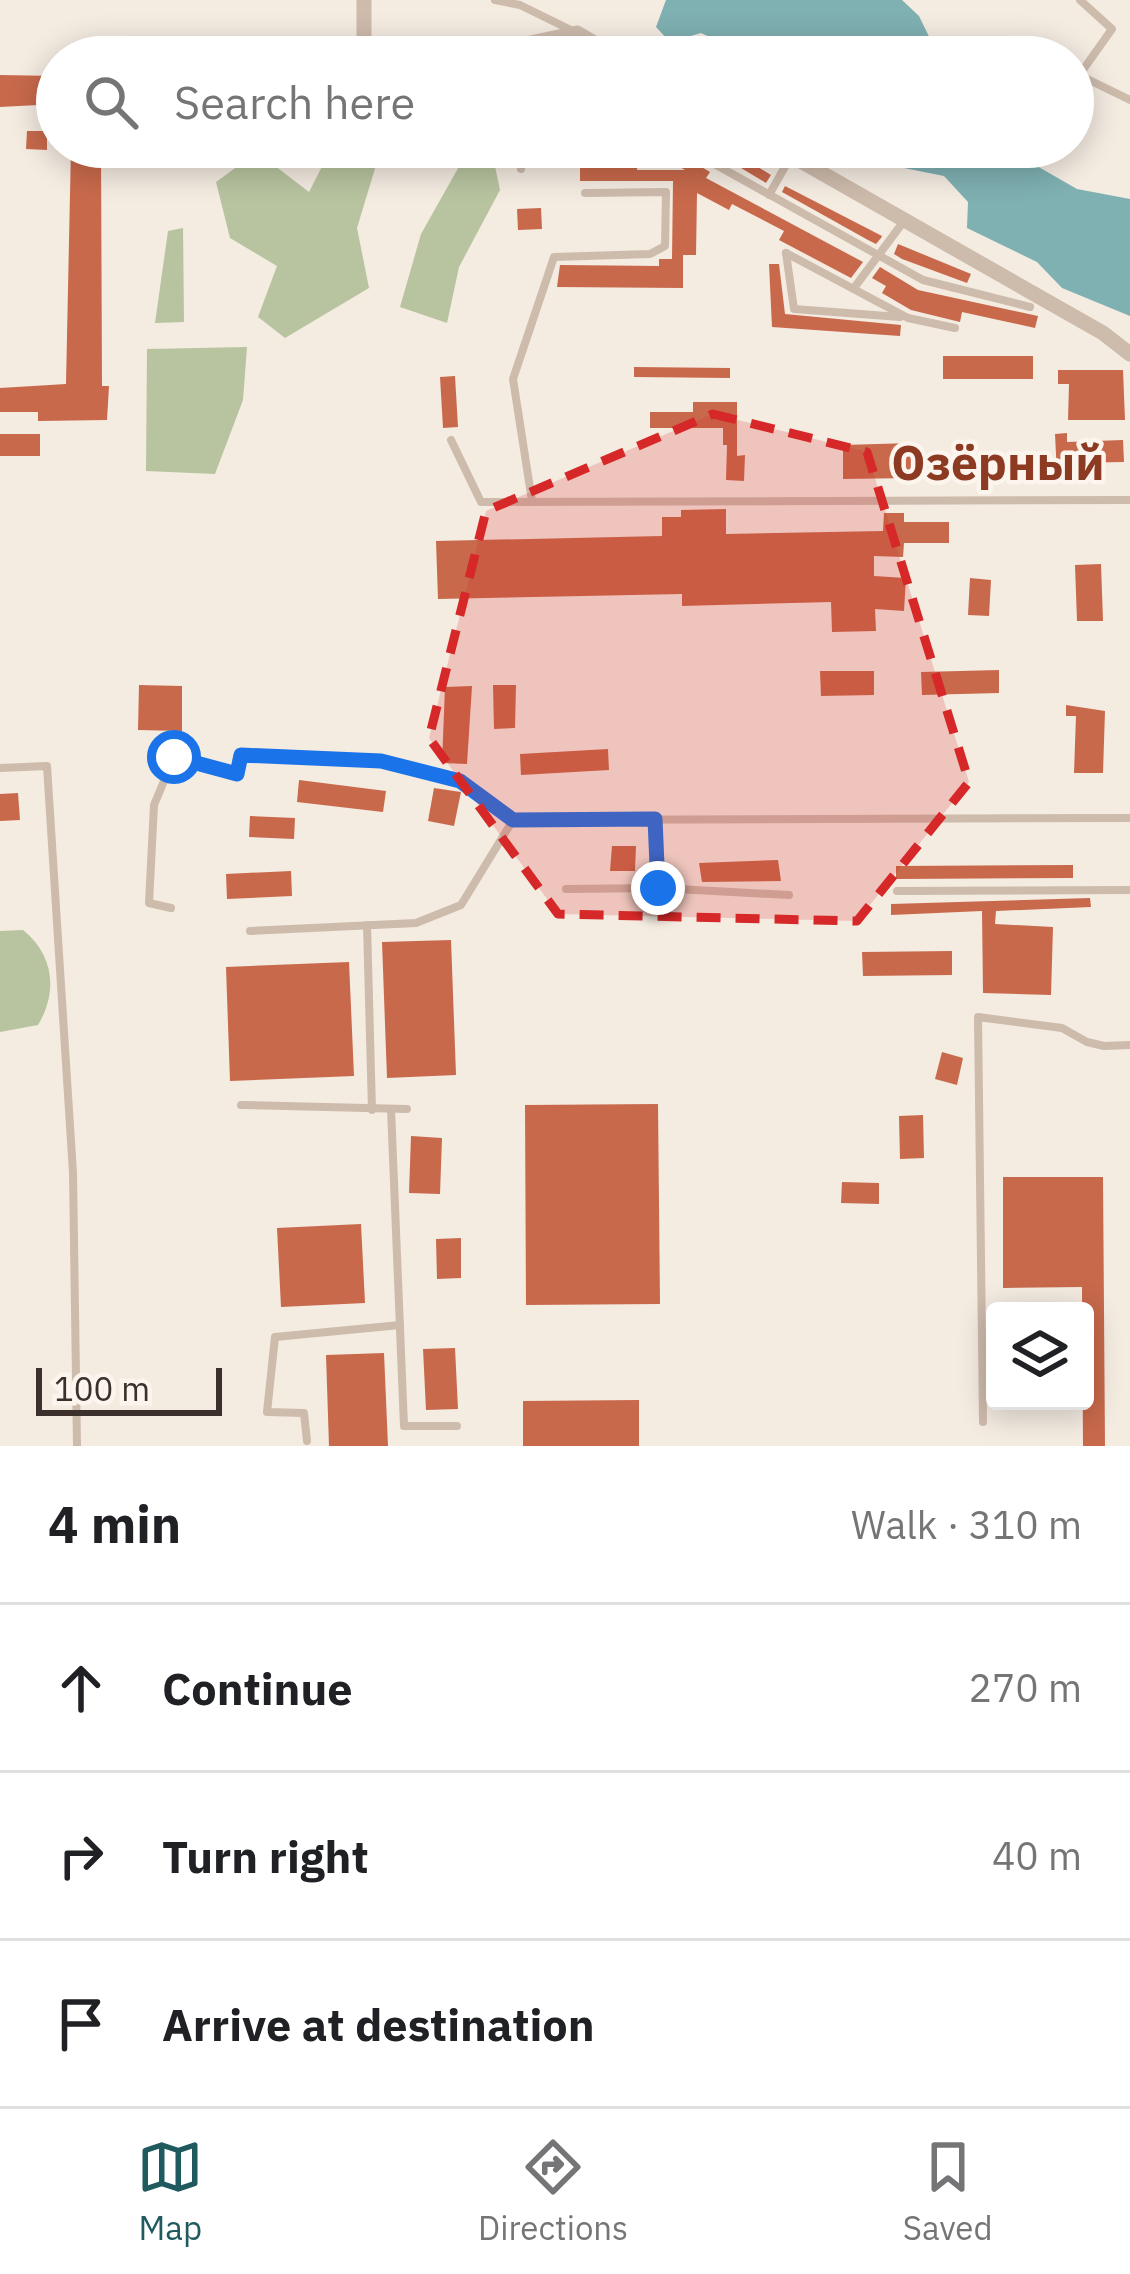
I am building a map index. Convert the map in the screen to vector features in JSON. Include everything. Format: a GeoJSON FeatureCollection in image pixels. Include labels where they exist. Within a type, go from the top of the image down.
{"type":"FeatureCollection","features":[{"type":"Feature","properties":{"kind":"street"},"geometry":{"type":"LineString","coordinates":[[364,0],[364,36]]}},
{"type":"Feature","properties":{"kind":"street"},"geometry":{"type":"LineString","coordinates":[[562,36],[581,36]]}},
{"type":"Feature","properties":{"kind":"street"},"geometry":{"type":"LineString","coordinates":[[813,168],[1102,333],[1130,354]]}},
{"type":"Feature","properties":{"kind":"lane"},"geometry":{"type":"LineString","coordinates":[[495,0],[520,4],[577,34]]}},
{"type":"Feature","properties":{"kind":"lane"},"geometry":{"type":"LineString","coordinates":[[1080,0],[1112,29],[1094,55]]}},
{"type":"Feature","properties":{"kind":"lane"},"geometry":{"type":"LineString","coordinates":[[1094,86],[1130,100]]}},
{"type":"Feature","properties":{"kind":"lane"},"geometry":{"type":"LineString","coordinates":[[721,168],[923,280],[1030,307]]}},
{"type":"Feature","properties":{"kind":"lane"},"geometry":{"type":"LineString","coordinates":[[769,195],[778,168]]}},
{"type":"Feature","properties":{"kind":"lane"},"geometry":{"type":"LineString","coordinates":[[532,501],[513,379],[554,257],[650,254],[665,246],[666,192],[585,193]]}},
{"type":"Feature","properties":{"kind":"lane"},"geometry":{"type":"LineString","coordinates":[[854,288],[904,220]]}},
{"type":"Feature","properties":{"kind":"lane"},"geometry":{"type":"LineString","coordinates":[[908,318],[786,253],[794,309],[908,318],[955,328]]}},
{"type":"Feature","properties":{"kind":"lane"},"geometry":{"type":"LineString","coordinates":[[997,297],[1013,282]]}},
{"type":"Feature","properties":{"kind":"lane"},"geometry":{"type":"LineString","coordinates":[[452,440],[481,502],[1130,500]]}},
{"type":"Feature","properties":{"kind":"lane"},"geometry":{"type":"LineString","coordinates":[[170,908],[149,903],[154,805],[174,757],[237,774],[241,755],[381,761],[460,781],[513,820],[1130,818]]}},
{"type":"Feature","properties":{"kind":"lane"},"geometry":{"type":"LineString","coordinates":[[0,768],[47,766],[73,1173],[77,1446]]}},
{"type":"Feature","properties":{"kind":"lane"},"geometry":{"type":"LineString","coordinates":[[655,819],[658,888]]}},
{"type":"Feature","properties":{"kind":"lane"},"geometry":{"type":"LineString","coordinates":[[250,931],[416,923],[461,905],[513,820]]}},
{"type":"Feature","properties":{"kind":"lane"},"geometry":{"type":"LineString","coordinates":[[566,889],[789,895]]}},
{"type":"Feature","properties":{"kind":"lane"},"geometry":{"type":"LineString","coordinates":[[897,891],[1130,890]]}},
{"type":"Feature","properties":{"kind":"lane"},"geometry":{"type":"LineString","coordinates":[[367,925],[373,1110]]}},
{"type":"Feature","properties":{"kind":"lane"},"geometry":{"type":"LineString","coordinates":[[983,1422],[977,1017],[1062,1028],[1104,1046],[1130,1045]]}},
{"type":"Feature","properties":{"kind":"lane"},"geometry":{"type":"LineString","coordinates":[[241,1106],[407,1109]]}},
{"type":"Feature","properties":{"kind":"lane"},"geometry":{"type":"LineString","coordinates":[[391,1109],[404,1426],[457,1426]]}},
{"type":"Feature","properties":{"kind":"lane"},"geometry":{"type":"LineString","coordinates":[[307,1441],[304,1413],[266,1412],[275,1337],[400,1325]]}},
{"type":"Feature","properties":{"kind":"highlighted area"},"geometry":{"type":"Polygon","coordinates":[[[713,414],[867,452],[969,782],[857,921],[558,914],[429,738],[486,511],[713,414]]]}},
{"type":"Feature","properties":{"kind":"green space"},"geometry":{"type":"Polygon","coordinates":[[[235,168],[278,168],[309,192],[321,168],[375,168],[357,228],[369,288],[285,338],[258,317],[277,266],[230,238],[216,182],[235,168]]]}},
{"type":"Feature","properties":{"kind":"green space"},"geometry":{"type":"Polygon","coordinates":[[[458,168],[495,168],[500,190],[459,267],[447,323],[400,307],[421,234],[458,168]]]}},
{"type":"Feature","properties":{"kind":"green space"},"geometry":{"type":"Polygon","coordinates":[[[183,228],[184,322],[155,323],[168,231],[183,228]]]}},
{"type":"Feature","properties":{"kind":"green space"},"geometry":{"type":"Polygon","coordinates":[[[247,347],[243,400],[215,474],[146,471],[147,349],[247,347]]]}},
{"type":"Feature","properties":{"kind":"green space"},"geometry":{"type":"Polygon","coordinates":[[[23,930],[47,962],[48,1000],[38,1025],[0,1032],[0,931],[23,930]]]}},
{"type":"Feature","properties":{"kind":"water"},"geometry":{"type":"Polygon","coordinates":[[[666,0],[902,0],[919,16],[929,36],[664,36],[656,27],[666,0]]]}},
{"type":"Feature","properties":{"kind":"water"},"geometry":{"type":"Polygon","coordinates":[[[904,168],[1040,168],[1077,189],[1130,199],[1130,316],[1062,288],[1037,262],[967,228],[968,202],[944,176],[904,168]]]}},
{"type":"Feature","properties":{"kind":"building"},"geometry":{"type":"Polygon","coordinates":[[[0,75],[36,76],[36,105],[0,107],[0,75]]]}},
{"type":"Feature","properties":{"kind":"building"},"geometry":{"type":"Polygon","coordinates":[[[27,131],[36,131],[36,149],[26,149],[27,131]]]}},
{"type":"Feature","properties":{"kind":"building"},"geometry":{"type":"Polygon","coordinates":[[[71,168],[101,168],[102,386],[109,386],[107,420],[38,421],[38,412],[0,412],[0,388],[66,384],[71,168]]]}},
{"type":"Feature","properties":{"kind":"building"},"geometry":{"type":"Polygon","coordinates":[[[580,168],[685,170],[682,168],[703,168],[710,172],[706,178],[863,262],[851,278],[779,240],[784,231],[732,204],[729,210],[697,193],[696,255],[683,255],[683,288],[557,287],[560,265],[659,266],[659,259],[672,259],[673,181],[580,181],[580,168]]]}},
{"type":"Feature","properties":{"kind":"building"},"geometry":{"type":"Polygon","coordinates":[[[741,168],[760,168],[771,175],[766,183],[741,168]]]}},
{"type":"Feature","properties":{"kind":"building"},"geometry":{"type":"Polygon","coordinates":[[[785,186],[881,238],[876,244],[868,240],[782,192],[785,186]]]}},
{"type":"Feature","properties":{"kind":"building"},"geometry":{"type":"Polygon","coordinates":[[[541,208],[542,229],[518,230],[517,209],[541,208]]]}},
{"type":"Feature","properties":{"kind":"building"},"geometry":{"type":"Polygon","coordinates":[[[898,244],[971,274],[967,283],[902,259],[894,254],[898,244]]]}},
{"type":"Feature","properties":{"kind":"building"},"geometry":{"type":"Polygon","coordinates":[[[769,264],[779,264],[785,314],[901,325],[900,336],[772,327],[769,264]]]}},
{"type":"Feature","properties":{"kind":"building"},"geometry":{"type":"Polygon","coordinates":[[[880,267],[918,290],[1038,316],[1035,328],[962,312],[960,322],[911,310],[882,293],[886,286],[872,278],[880,267]]]}},
{"type":"Feature","properties":{"kind":"building"},"geometry":{"type":"Polygon","coordinates":[[[943,356],[1033,356],[1033,379],[943,379],[943,356]]]}},
{"type":"Feature","properties":{"kind":"building"},"geometry":{"type":"Polygon","coordinates":[[[634,367],[730,368],[730,378],[634,377],[634,367]]]}},
{"type":"Feature","properties":{"kind":"building"},"geometry":{"type":"Polygon","coordinates":[[[1058,370],[1123,370],[1125,420],[1068,420],[1069,384],[1058,384],[1058,370]]]}},
{"type":"Feature","properties":{"kind":"building"},"geometry":{"type":"Polygon","coordinates":[[[455,376],[458,427],[443,428],[440,377],[455,376]]]}},
{"type":"Feature","properties":{"kind":"building"},"geometry":{"type":"Polygon","coordinates":[[[693,402],[737,402],[737,456],[745,455],[744,481],[726,480],[723,428],[650,428],[650,412],[693,412],[693,402]]]}},
{"type":"Feature","properties":{"kind":"building"},"geometry":{"type":"Polygon","coordinates":[[[1067,433],[1067,442],[1123,440],[1124,462],[1068,463],[1068,475],[1057,475],[1055,434],[1067,433]]]}},
{"type":"Feature","properties":{"kind":"building"},"geometry":{"type":"Polygon","coordinates":[[[0,434],[40,434],[40,456],[0,456],[0,434]]]}},
{"type":"Feature","properties":{"kind":"building"},"geometry":{"type":"Polygon","coordinates":[[[912,443],[913,478],[843,479],[843,445],[912,443]]]}},
{"type":"Feature","properties":{"kind":"building"},"geometry":{"type":"Polygon","coordinates":[[[726,509],[726,534],[883,531],[884,513],[904,513],[904,522],[949,522],[949,543],[904,543],[903,557],[874,556],[874,576],[906,578],[904,611],[875,609],[876,631],[832,632],[831,602],[682,606],[682,594],[438,599],[436,541],[662,536],[662,517],[681,517],[681,510],[726,509]]]}},
{"type":"Feature","properties":{"kind":"building"},"geometry":{"type":"Polygon","coordinates":[[[1101,564],[1103,621],[1077,621],[1075,565],[1101,564]]]}},
{"type":"Feature","properties":{"kind":"building"},"geometry":{"type":"Polygon","coordinates":[[[970,578],[991,580],[989,616],[968,615],[970,578]]]}},
{"type":"Feature","properties":{"kind":"building"},"geometry":{"type":"Polygon","coordinates":[[[999,670],[999,693],[922,695],[921,672],[999,670]]]}},
{"type":"Feature","properties":{"kind":"building"},"geometry":{"type":"Polygon","coordinates":[[[820,671],[874,671],[874,695],[821,696],[820,671]]]}},
{"type":"Feature","properties":{"kind":"building"},"geometry":{"type":"Polygon","coordinates":[[[139,685],[182,686],[182,731],[138,730],[139,685]]]}},
{"type":"Feature","properties":{"kind":"building"},"geometry":{"type":"Polygon","coordinates":[[[493,685],[516,685],[515,728],[494,729],[493,685]]]}},
{"type":"Feature","properties":{"kind":"building"},"geometry":{"type":"Polygon","coordinates":[[[472,686],[467,764],[442,763],[445,687],[472,686]]]}},
{"type":"Feature","properties":{"kind":"building"},"geometry":{"type":"Polygon","coordinates":[[[1066,705],[1105,711],[1103,773],[1074,773],[1076,716],[1066,716],[1066,705]]]}},
{"type":"Feature","properties":{"kind":"building"},"geometry":{"type":"Polygon","coordinates":[[[608,749],[609,770],[521,775],[520,754],[608,749]]]}},
{"type":"Feature","properties":{"kind":"building"},"geometry":{"type":"Polygon","coordinates":[[[299,780],[386,791],[383,812],[297,802],[299,780]]]}},
{"type":"Feature","properties":{"kind":"building"},"geometry":{"type":"Polygon","coordinates":[[[434,788],[461,792],[454,826],[428,821],[434,788]]]}},
{"type":"Feature","properties":{"kind":"building"},"geometry":{"type":"Polygon","coordinates":[[[18,793],[20,820],[0,821],[0,794],[18,793]]]}},
{"type":"Feature","properties":{"kind":"building"},"geometry":{"type":"Polygon","coordinates":[[[250,816],[295,818],[294,839],[249,837],[250,816]]]}},
{"type":"Feature","properties":{"kind":"building"},"geometry":{"type":"Polygon","coordinates":[[[612,846],[636,846],[635,871],[610,871],[612,846]]]}},
{"type":"Feature","properties":{"kind":"building"},"geometry":{"type":"Polygon","coordinates":[[[778,860],[781,881],[702,882],[699,863],[778,860]]]}},
{"type":"Feature","properties":{"kind":"building"},"geometry":{"type":"Polygon","coordinates":[[[1073,865],[1073,878],[896,879],[896,866],[1073,865]]]}},
{"type":"Feature","properties":{"kind":"building"},"geometry":{"type":"Polygon","coordinates":[[[291,871],[292,896],[227,899],[226,874],[291,871]]]}},
{"type":"Feature","properties":{"kind":"building"},"geometry":{"type":"Polygon","coordinates":[[[1090,898],[1091,907],[996,911],[995,924],[1053,927],[1051,995],[983,993],[982,911],[891,915],[891,904],[1090,898]]]}},
{"type":"Feature","properties":{"kind":"building"},"geometry":{"type":"Polygon","coordinates":[[[451,940],[456,1075],[387,1078],[382,942],[451,940]]]}},
{"type":"Feature","properties":{"kind":"building"},"geometry":{"type":"Polygon","coordinates":[[[952,951],[952,975],[863,976],[862,952],[952,951]]]}},
{"type":"Feature","properties":{"kind":"building"},"geometry":{"type":"Polygon","coordinates":[[[349,962],[354,1076],[230,1081],[226,967],[349,962]]]}},
{"type":"Feature","properties":{"kind":"building"},"geometry":{"type":"Polygon","coordinates":[[[942,1052],[963,1058],[957,1085],[935,1079],[942,1052]]]}},
{"type":"Feature","properties":{"kind":"building"},"geometry":{"type":"Polygon","coordinates":[[[658,1104],[660,1304],[526,1305],[525,1105],[658,1104]]]}},
{"type":"Feature","properties":{"kind":"building"},"geometry":{"type":"Polygon","coordinates":[[[923,1115],[924,1158],[900,1159],[899,1116],[923,1115]]]}},
{"type":"Feature","properties":{"kind":"building"},"geometry":{"type":"Polygon","coordinates":[[[411,1136],[442,1138],[440,1194],[409,1193],[411,1136]]]}},
{"type":"Feature","properties":{"kind":"building"},"geometry":{"type":"Polygon","coordinates":[[[1003,1177],[1103,1177],[1105,1446],[1083,1446],[1083,1410],[1094,1410],[1094,1302],[1082,1302],[1082,1287],[1003,1288],[1003,1177]]]}},
{"type":"Feature","properties":{"kind":"building"},"geometry":{"type":"Polygon","coordinates":[[[842,1182],[879,1183],[879,1204],[841,1203],[842,1182]]]}},
{"type":"Feature","properties":{"kind":"building"},"geometry":{"type":"Polygon","coordinates":[[[361,1224],[365,1303],[281,1307],[277,1228],[361,1224]]]}},
{"type":"Feature","properties":{"kind":"building"},"geometry":{"type":"Polygon","coordinates":[[[461,1238],[461,1278],[437,1279],[436,1239],[461,1238]]]}},
{"type":"Feature","properties":{"kind":"building"},"geometry":{"type":"Polygon","coordinates":[[[455,1348],[458,1409],[426,1410],[423,1349],[455,1348]]]}},
{"type":"Feature","properties":{"kind":"building"},"geometry":{"type":"Polygon","coordinates":[[[384,1353],[388,1446],[329,1446],[326,1355],[384,1353]]]}},
{"type":"Feature","properties":{"kind":"building"},"geometry":{"type":"Polygon","coordinates":[[[639,1400],[639,1446],[523,1446],[523,1401],[639,1400]]]}},
{"type":"Feature","properties":{"kind":"district","name":"Озёрный"},"geometry":{"type":"Point","coordinates":[998,462]}},
{"type":"Feature","properties":{"kind":"route"},"geometry":{"type":"LineString","coordinates":[[174,757],[237,774],[241,755],[381,761],[460,781],[513,820],[655,819],[658,888]]}}]}
